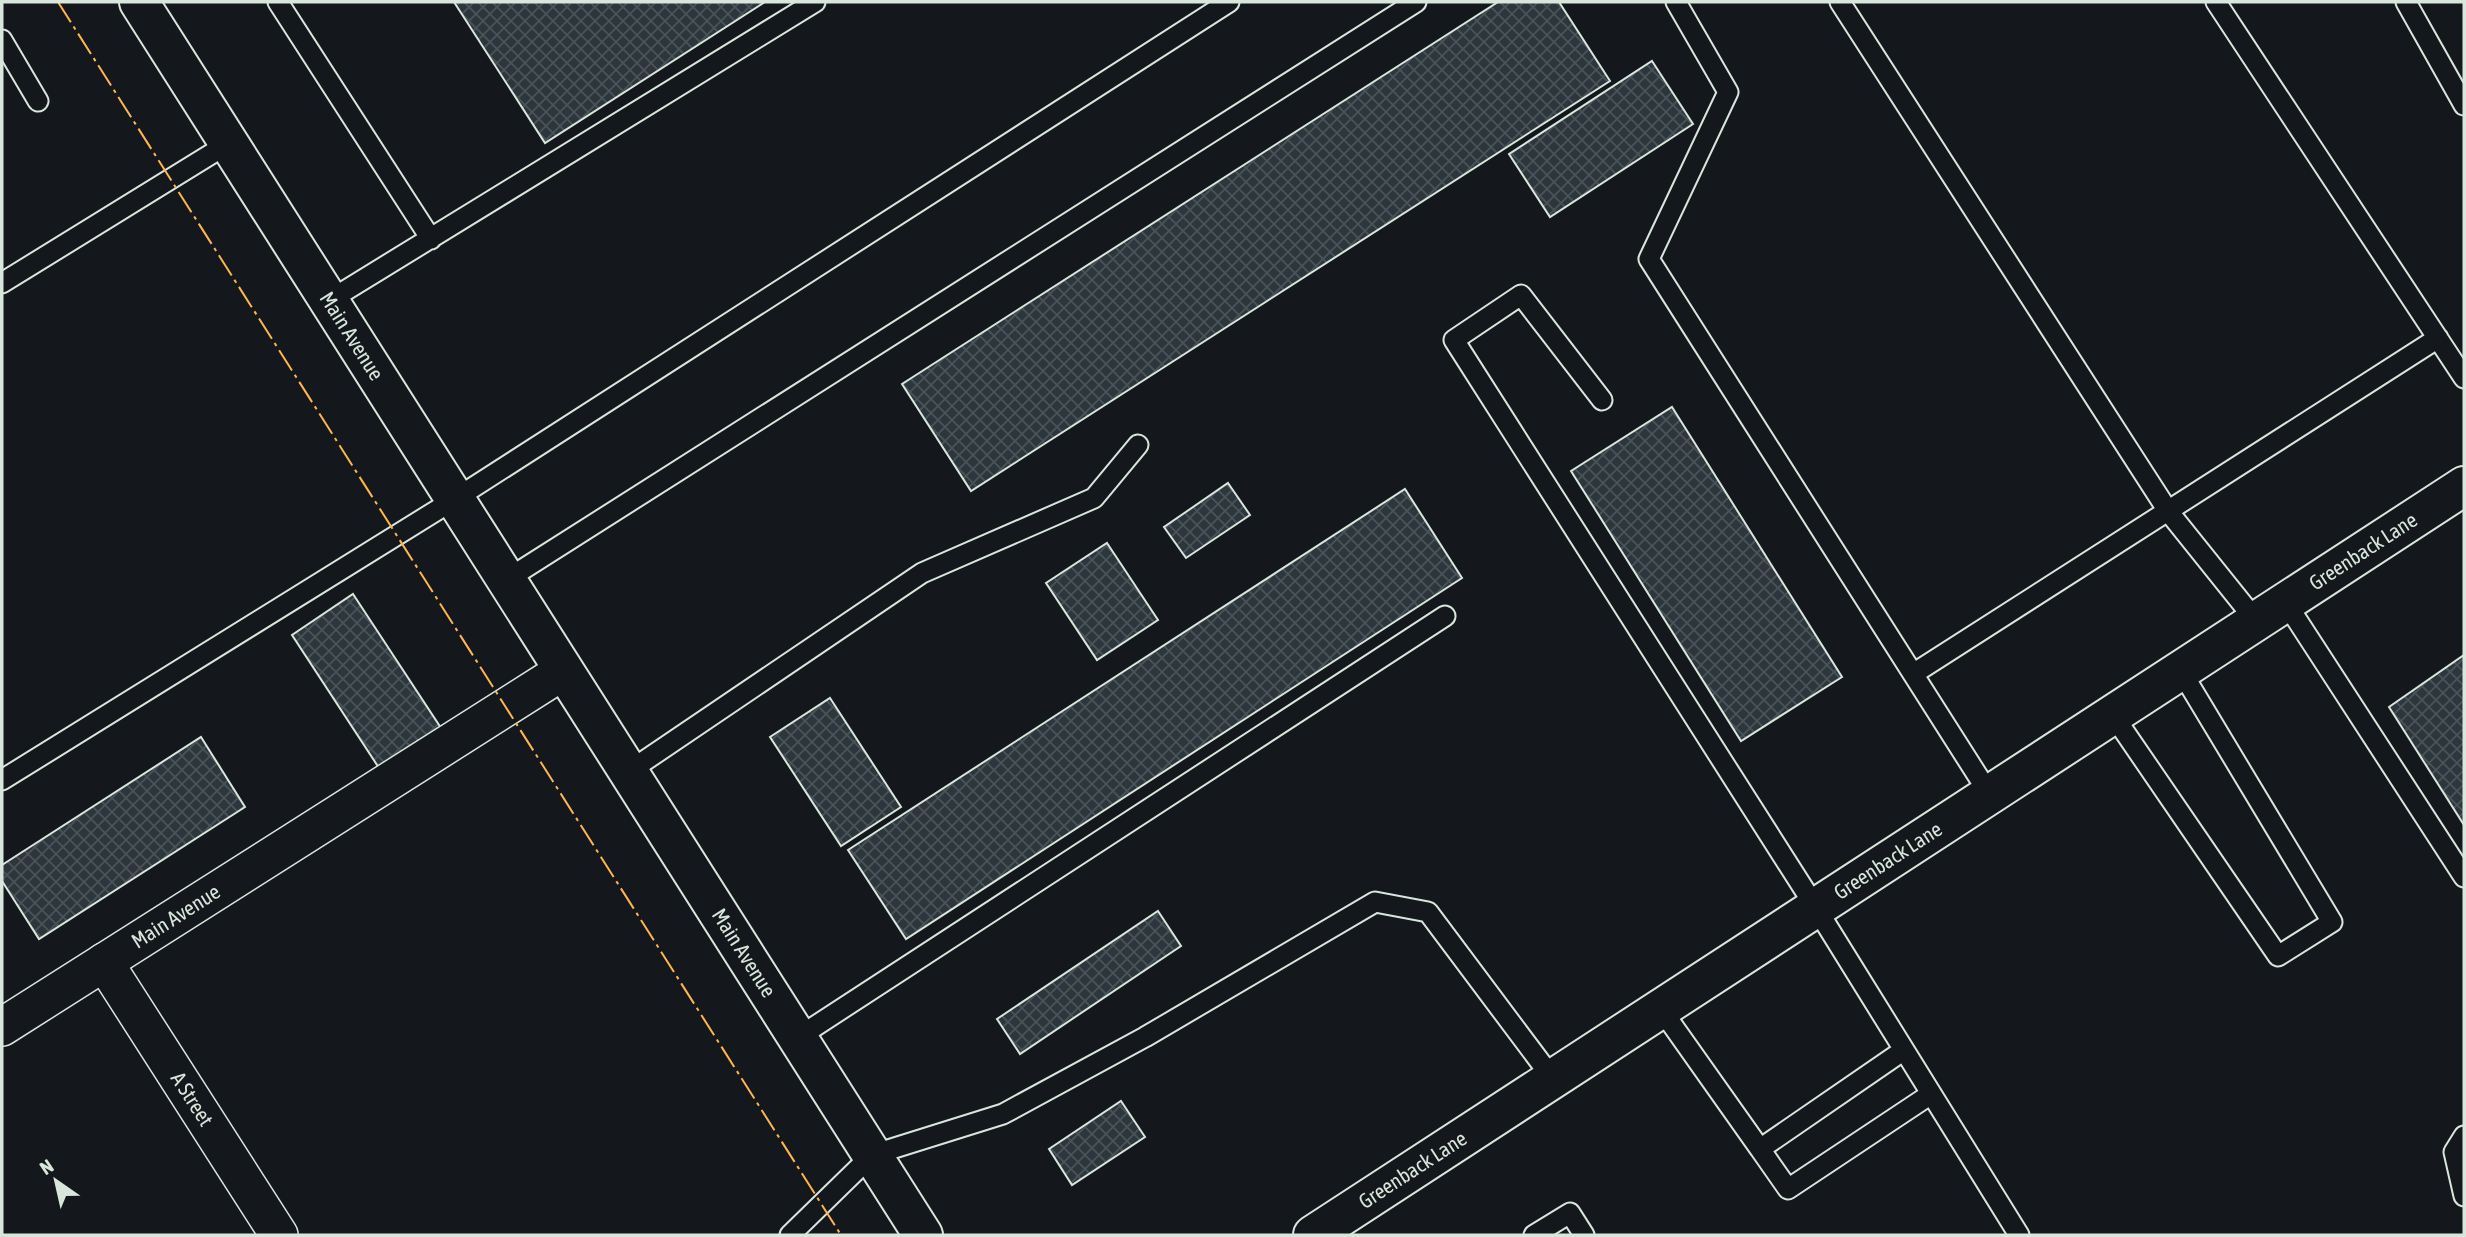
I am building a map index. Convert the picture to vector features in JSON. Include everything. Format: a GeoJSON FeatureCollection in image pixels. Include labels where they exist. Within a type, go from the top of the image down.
{"type":"FeatureCollection","features":[{"type":"Feature","properties":{"kind":"street","name":"Main Avenue"},"geometry":{"type":"LineString","coordinates":[[139,2],[923,1235]]}},
{"type":"Feature","properties":{"kind":"street","name":"Greenback Lane"},"geometry":{"type":"LineString","coordinates":[[1326,1232],[1553,1079],[2464,486]]}},
{"type":"Feature","properties":{"kind":"street","name":"Main Avenue"},"geometry":{"type":"LineString","coordinates":[[2,1027],[563,671]]}},
{"type":"Feature","properties":{"kind":"street","name":"A Street"},"geometry":{"type":"LineString","coordinates":[[104,962],[279,1235]]}},
{"type":"Feature","properties":{"kind":"lane"},"geometry":{"type":"LineString","coordinates":[[278,2],[431,239]]}},
{"type":"Feature","properties":{"kind":"lane"},"geometry":{"type":"LineString","coordinates":[[330,300],[815,2]]}},
{"type":"Feature","properties":{"kind":"lane"},"geometry":{"type":"LineString","coordinates":[[2,779],[455,499],[1229,2]]}},
{"type":"Feature","properties":{"kind":"lane"},"geometry":{"type":"LineString","coordinates":[[506,580],[1416,2]]}},
{"type":"Feature","properties":{"kind":"lane"},"geometry":{"type":"LineString","coordinates":[[1676,2],[1728,92],[1649,259],[1990,795]]}},
{"type":"Feature","properties":{"kind":"lane"},"geometry":{"type":"LineString","coordinates":[[1840,2],[2168,511],[2272,612],[2464,877]]}},
{"type":"Feature","properties":{"kind":"lane"},"geometry":{"type":"LineString","coordinates":[[2216,2],[2464,377]]}},
{"type":"Feature","properties":{"kind":"lane"},"geometry":{"type":"LineString","coordinates":[[2406,2],[2464,105]]}},
{"type":"Feature","properties":{"kind":"lane"},"geometry":{"type":"LineString","coordinates":[[2,40],[38,101]]}},
{"type":"Feature","properties":{"kind":"lane"},"geometry":{"type":"LineString","coordinates":[[2,283],[229,143]]}},
{"type":"Feature","properties":{"kind":"lane"},"geometry":{"type":"LineString","coordinates":[[1602,400],[1521,295],[1454,340],[1816,908],[2019,1235]]}},
{"type":"Feature","properties":{"kind":"lane"},"geometry":{"type":"LineString","coordinates":[[1913,674],[2438,338]]}},
{"type":"Feature","properties":{"kind":"lane"},"geometry":{"type":"LineString","coordinates":[[628,772],[922,573],[1094,498],[1138,445]]}},
{"type":"Feature","properties":{"kind":"lane"},"geometry":{"type":"LineString","coordinates":[[797,1038],[1445,616]]}},
{"type":"Feature","properties":{"kind":"lane"},"geometry":{"type":"LineString","coordinates":[[2113,715],[2278,956],[2332,922],[2181,671]]}},
{"type":"Feature","properties":{"kind":"lane"},"geometry":{"type":"LineString","coordinates":[[790,1235],[872,1155],[1003,1114],[1145,1037],[1375,902],[1428,912],[1553,1079]]}},
{"type":"Feature","properties":{"kind":"lane"},"geometry":{"type":"LineString","coordinates":[[1661,1009],[1788,1189],[1931,1094]]}},
{"type":"Feature","properties":{"kind":"lane"},"geometry":{"type":"LineString","coordinates":[[1760,1149],[1904,1050]]}},
{"type":"Feature","properties":{"kind":"lane"},"geometry":{"type":"LineString","coordinates":[[2464,1136],[2454,1152],[2464,1196]]}},
{"type":"Feature","properties":{"kind":"lane"},"geometry":{"type":"LineString","coordinates":[[1534,1235],[1570,1213],[1584,1235]]}},
{"type":"Feature","properties":{"kind":"building"},"geometry":{"type":"Polygon","coordinates":[[[454,2],[765,2],[545,143],[454,2]]]}},
{"type":"Feature","properties":{"kind":"building"},"geometry":{"type":"Polygon","coordinates":[[[1498,2],[1559,2],[1610,81],[971,491],[902,384],[1498,2]]]}},
{"type":"Feature","properties":{"kind":"building"},"geometry":{"type":"Polygon","coordinates":[[[1652,61],[1693,124],[1550,217],[1509,154],[1652,61]]]}},
{"type":"Feature","properties":{"kind":"building"},"geometry":{"type":"Polygon","coordinates":[[[1672,407],[1842,677],[1741,741],[1571,471],[1672,407]]]}},
{"type":"Feature","properties":{"kind":"building"},"geometry":{"type":"Polygon","coordinates":[[[1228,483],[1250,515],[1186,558],[1164,527],[1228,483]]]}},
{"type":"Feature","properties":{"kind":"building"},"geometry":{"type":"Polygon","coordinates":[[[1405,489],[1462,578],[906,939],[848,850],[1405,489]]]}},
{"type":"Feature","properties":{"kind":"building"},"geometry":{"type":"Polygon","coordinates":[[[1107,543],[1158,620],[1097,660],[1046,583],[1107,543]]]}},
{"type":"Feature","properties":{"kind":"building"},"geometry":{"type":"Polygon","coordinates":[[[353,594],[441,728],[379,768],[292,635],[353,594]]]}},
{"type":"Feature","properties":{"kind":"building"},"geometry":{"type":"Polygon","coordinates":[[[2464,655],[2464,825],[2389,707],[2464,655]]]}},
{"type":"Feature","properties":{"kind":"building"},"geometry":{"type":"Polygon","coordinates":[[[830,698],[901,807],[841,846],[770,737],[830,698]]]}},
{"type":"Feature","properties":{"kind":"building"},"geometry":{"type":"Polygon","coordinates":[[[201,737],[245,807],[39,939],[2,881],[2,865],[201,737]]]}},
{"type":"Feature","properties":{"kind":"building"},"geometry":{"type":"Polygon","coordinates":[[[1158,911],[1181,946],[1020,1054],[997,1019],[1158,911]]]}},
{"type":"Feature","properties":{"kind":"building"},"geometry":{"type":"Polygon","coordinates":[[[1121,1101],[1145,1137],[1072,1185],[1049,1149],[1121,1101]]]}},
{"type":"Feature","properties":{"kind":"power"},"geometry":{"type":"LineString","coordinates":[[58,2],[841,1235]]}}]}
